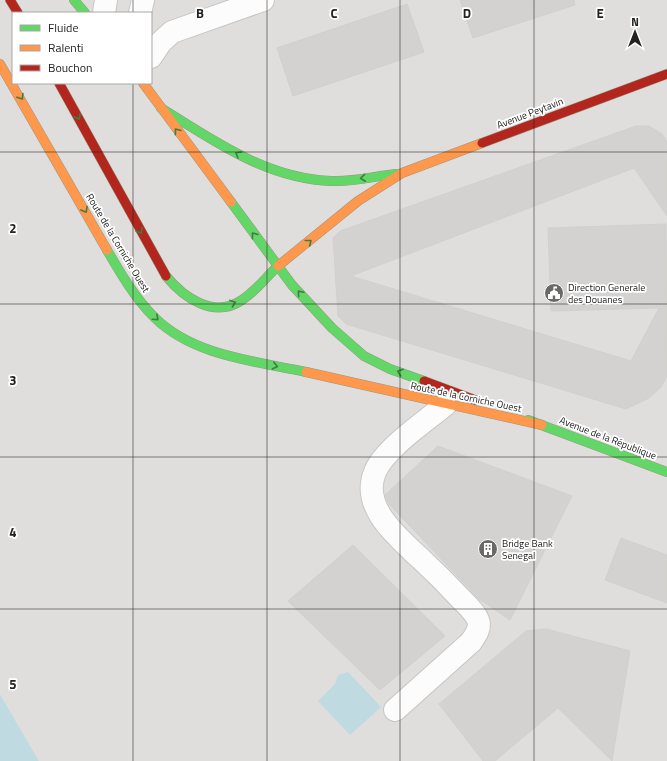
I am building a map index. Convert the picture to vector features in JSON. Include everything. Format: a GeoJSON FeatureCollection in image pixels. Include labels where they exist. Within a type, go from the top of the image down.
{"type":"FeatureCollection","features":[{"type":"Feature","properties":{"kind":"main road"},"geometry":{"type":"LineString","coordinates":[[10,0],[17,12]]}},
{"type":"Feature","properties":{"kind":"main road"},"geometry":{"type":"LineString","coordinates":[[74,0],[84,12]]}},
{"type":"Feature","properties":{"kind":"main road","name":"Route de la Corniche Ouest"},"geometry":{"type":"LineString","coordinates":[[0,64],[12,83]]}},
{"type":"Feature","properties":{"kind":"main road","name":"Avenue Peytavin"},"geometry":{"type":"LineString","coordinates":[[402,173],[667,74]]}},
{"type":"Feature","properties":{"kind":"main road","name":"Route de la Corniche Ouest"},"geometry":{"type":"LineString","coordinates":[[12,84],[30,112],[104,246],[139,300],[154,318],[188,341],[208,350],[542,425]]}},
{"type":"Feature","properties":{"kind":"main road"},"geometry":{"type":"LineString","coordinates":[[60,84],[163,272],[179,291],[195,302],[211,306],[231,305],[241,301],[278,266],[358,201],[402,173]]}},
{"type":"Feature","properties":{"kind":"main road","name":"Route de la Corniche Ouest"},"geometry":{"type":"LineString","coordinates":[[143,84],[278,266],[332,328],[364,356],[390,369],[542,425]]}},
{"type":"Feature","properties":{"kind":"main road"},"geometry":{"type":"LineString","coordinates":[[159,106],[256,165],[294,177],[332,181],[402,173]]}},
{"type":"Feature","properties":{"kind":"main road","name":"Avenue de la République"},"geometry":{"type":"LineString","coordinates":[[542,425],[667,472]]}},
{"type":"Feature","properties":{"kind":"street"},"geometry":{"type":"LineString","coordinates":[[104,12],[106,0]]}},
{"type":"Feature","properties":{"kind":"street"},"geometry":{"type":"LineString","coordinates":[[140,12],[143,0]]}},
{"type":"Feature","properties":{"kind":"street"},"geometry":{"type":"LineString","coordinates":[[152,55],[160,42],[172,32],[263,0]]}},
{"type":"Feature","properties":{"kind":"street"},"geometry":{"type":"LineString","coordinates":[[396,710],[471,642],[479,628],[478,619],[471,610],[445,582],[388,528],[378,511],[372,491],[375,472],[384,456],[445,404]]}},
{"type":"Feature","properties":{"kind":"shaded area"},"geometry":{"type":"Polygon","coordinates":[[[0,0],[667,0],[667,761],[39,761],[0,694],[0,0]]]}},
{"type":"Feature","properties":{"kind":"water"},"geometry":{"type":"Polygon","coordinates":[[[348,672],[381,707],[350,735],[318,701],[335,684],[338,675],[348,672]]]}},
{"type":"Feature","properties":{"kind":"water"},"geometry":{"type":"Polygon","coordinates":[[[0,694],[39,761],[0,761],[0,694]]]}},
{"type":"Feature","properties":{"kind":"building"},"geometry":{"type":"Polygon","coordinates":[[[460,0],[574,0],[575,5],[473,38],[460,0]]]}},
{"type":"Feature","properties":{"kind":"building"},"geometry":{"type":"Polygon","coordinates":[[[407,4],[424,52],[293,96],[277,48],[407,4]]]}},
{"type":"Feature","properties":{"kind":"building"},"geometry":{"type":"Polygon","coordinates":[[[636,126],[649,126],[662,134],[667,142],[667,216],[634,168],[351,276],[631,361],[659,308],[551,311],[548,228],[666,224],[667,376],[661,387],[649,398],[626,409],[346,324],[338,316],[333,238],[340,231],[636,126]]]}},
{"type":"Feature","properties":{"kind":"building","name":"Bridge Bank Senegal"},"geometry":{"type":"Polygon","coordinates":[[[438,446],[572,496],[510,620],[479,599],[389,504],[385,495],[438,446]]]}},
{"type":"Feature","properties":{"kind":"building"},"geometry":{"type":"Polygon","coordinates":[[[621,538],[667,555],[667,603],[605,580],[621,538]]]}},
{"type":"Feature","properties":{"kind":"building"},"geometry":{"type":"Polygon","coordinates":[[[353,545],[445,636],[380,690],[288,601],[353,545]]]}},
{"type":"Feature","properties":{"kind":"building"},"geometry":{"type":"Polygon","coordinates":[[[546,629],[630,651],[612,761],[558,708],[495,761],[483,761],[439,704],[526,631],[546,629]]]}},
{"type":"Feature","properties":{"kind":"traffic: fast"},"geometry":{"type":"LineString","coordinates":[[74,0],[84,12]]}},
{"type":"Feature","properties":{"kind":"traffic: fast"},"geometry":{"type":"LineString","coordinates":[[161,108],[221,145],[263,166],[285,173],[308,179],[332,181],[356,180],[396,174]]}},
{"type":"Feature","properties":{"kind":"traffic: fast"},"geometry":{"type":"LineString","coordinates":[[166,276],[182,292],[191,298],[210,307],[221,307],[231,305],[242,300],[278,266],[231,202]]}},
{"type":"Feature","properties":{"kind":"traffic: fast"},"geometry":{"type":"LineString","coordinates":[[107,250],[134,294],[154,317],[170,330],[206,349],[246,360],[306,372]]}},
{"type":"Feature","properties":{"kind":"traffic: fast"},"geometry":{"type":"LineString","coordinates":[[278,266],[292,285],[332,328],[364,356],[390,369],[424,381]]}},
{"type":"Feature","properties":{"kind":"traffic: fast"},"geometry":{"type":"LineString","coordinates":[[528,420],[667,472]]}},
{"type":"Feature","properties":{"kind":"traffic: slow"},"geometry":{"type":"LineString","coordinates":[[0,64],[107,250]]}},
{"type":"Feature","properties":{"kind":"traffic: slow"},"geometry":{"type":"LineString","coordinates":[[144,84],[231,202]]}},
{"type":"Feature","properties":{"kind":"traffic: slow"},"geometry":{"type":"LineString","coordinates":[[278,266],[358,201],[402,173],[482,143]]}},
{"type":"Feature","properties":{"kind":"traffic: slow"},"geometry":{"type":"LineString","coordinates":[[306,372],[542,425]]}},
{"type":"Feature","properties":{"kind":"traffic: jam"},"geometry":{"type":"LineString","coordinates":[[10,0],[17,12]]}},
{"type":"Feature","properties":{"kind":"traffic: jam"},"geometry":{"type":"LineString","coordinates":[[482,143],[667,74]]}},
{"type":"Feature","properties":{"kind":"traffic: jam"},"geometry":{"type":"LineString","coordinates":[[60,84],[166,276]]}},
{"type":"Feature","properties":{"kind":"traffic: jam"},"geometry":{"type":"LineString","coordinates":[[424,381],[475,400]]}},
{"type":"Feature","properties":{"kind":"place","name":"Direction Generale des Douanes"},"geometry":{"type":"Point","coordinates":[554,293]}},
{"type":"Feature","properties":{"kind":"place","name":"Bridge Bank Senegal"},"geometry":{"type":"Point","coordinates":[488,549]}}]}
